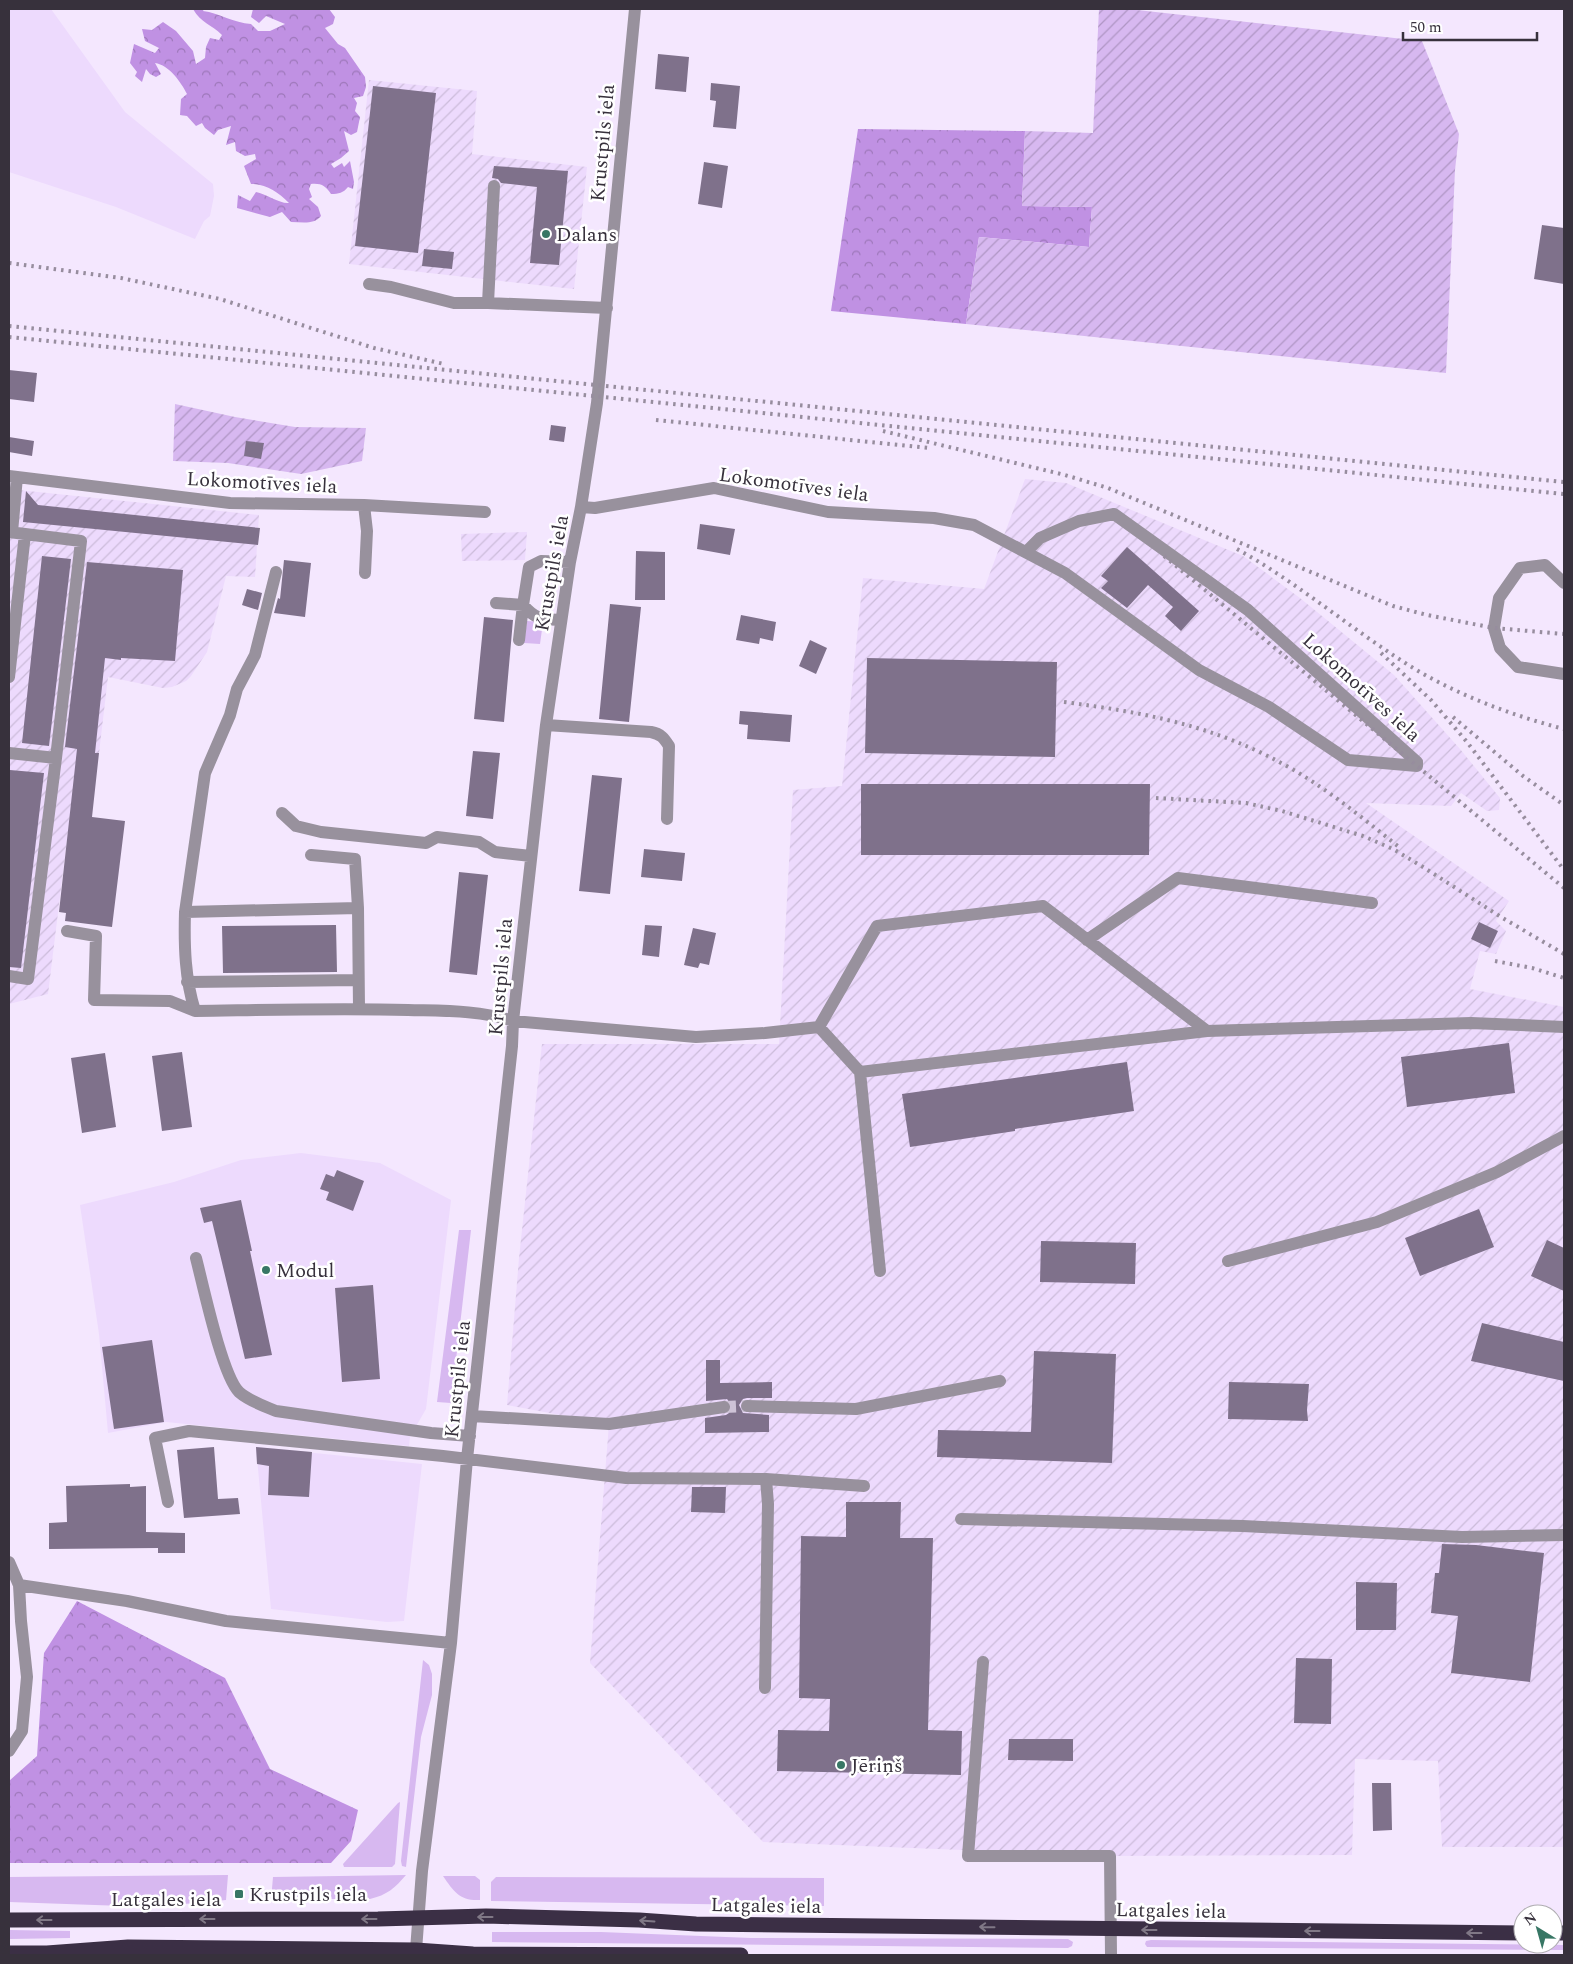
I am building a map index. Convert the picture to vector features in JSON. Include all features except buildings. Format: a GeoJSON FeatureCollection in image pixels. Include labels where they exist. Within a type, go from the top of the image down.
{"type":"FeatureCollection","features":[{"type":"Feature","properties":{"kind":"highway","name":"Latgales iela"},"geometry":{"type":"LineString","coordinates":[[9,1920],[418,1919],[486,1916],[639,1920],[696,1924],[1513,1933]]}},
{"type":"Feature","properties":{"kind":"highway"},"geometry":{"type":"LineString","coordinates":[[9,1953],[416,1950],[473,1954],[741,1955]]}},
{"type":"Feature","properties":{"kind":"street","name":"Krustpils iela"},"geometry":{"type":"LineString","coordinates":[[416,1950],[422,1871],[451,1643],[467,1459],[531,856],[546,725],[561,620],[597,403],[635,9]]}},
{"type":"Feature","properties":{"kind":"street"},"geometry":{"type":"LineString","coordinates":[[488,303],[494,186]]}},
{"type":"Feature","properties":{"kind":"street"},"geometry":{"type":"LineString","coordinates":[[369,284],[391,287],[454,303],[607,308]]}},
{"type":"Feature","properties":{"kind":"street"},"geometry":{"type":"LineString","coordinates":[[9,976],[28,979],[81,541],[10,532],[13,476]]}},
{"type":"Feature","properties":{"kind":"street","name":"Lokomotīves iela"},"geometry":{"type":"LineString","coordinates":[[13,476],[230,503],[364,505],[485,512]]}},
{"type":"Feature","properties":{"kind":"street","name":"Lokomotīves iela"},"geometry":{"type":"LineString","coordinates":[[581,507],[602,507],[714,488],[828,512],[934,518],[974,525],[1065,573],[1199,670],[1269,707],[1348,760],[1417,766],[1417,762],[1248,610],[1114,514],[1079,522],[1040,538],[1026,552]]}},
{"type":"Feature","properties":{"kind":"street"},"geometry":{"type":"LineString","coordinates":[[364,505],[367,531],[365,573]]}},
{"type":"Feature","properties":{"kind":"street"},"geometry":{"type":"LineString","coordinates":[[9,677],[25,534]]}},
{"type":"Feature","properties":{"kind":"street"},"geometry":{"type":"LineString","coordinates":[[519,640],[529,567],[542,561],[570,562]]}},
{"type":"Feature","properties":{"kind":"street"},"geometry":{"type":"LineString","coordinates":[[1564,583],[1545,565],[1520,568],[1500,598],[1494,628],[1500,648],[1518,667],[1564,674]]}},
{"type":"Feature","properties":{"kind":"street"},"geometry":{"type":"LineString","coordinates":[[195,1012],[188,988],[184,941],[185,912],[205,773],[230,715],[237,690],[255,655],[276,572]]}},
{"type":"Feature","properties":{"kind":"street"},"geometry":{"type":"LineString","coordinates":[[496,603],[523,605],[532,616],[561,620]]}},
{"type":"Feature","properties":{"kind":"street"},"geometry":{"type":"LineString","coordinates":[[546,725],[659,734],[669,746],[666,819]]}},
{"type":"Feature","properties":{"kind":"street"},"geometry":{"type":"LineString","coordinates":[[9,754],[56,758]]}},
{"type":"Feature","properties":{"kind":"street"},"geometry":{"type":"LineString","coordinates":[[282,813],[296,826],[321,832],[426,843],[437,837],[479,842],[495,852],[531,856]]}},
{"type":"Feature","properties":{"kind":"street"},"geometry":{"type":"LineString","coordinates":[[311,855],[355,859],[358,908],[359,1008]]}},
{"type":"Feature","properties":{"kind":"street"},"geometry":{"type":"LineString","coordinates":[[1087,940],[1178,878],[1372,903]]}},
{"type":"Feature","properties":{"kind":"street"},"geometry":{"type":"LineString","coordinates":[[819,1028],[877,926],[1043,906],[1207,1031]]}},
{"type":"Feature","properties":{"kind":"street"},"geometry":{"type":"LineString","coordinates":[[185,912],[358,908]]}},
{"type":"Feature","properties":{"kind":"street"},"geometry":{"type":"LineString","coordinates":[[67,931],[96,936],[94,1000],[170,1001],[195,1012],[359,1008],[471,1012],[498,1016],[513,1021],[696,1037],[819,1028]]}},
{"type":"Feature","properties":{"kind":"street"},"geometry":{"type":"LineString","coordinates":[[188,982],[358,980]]}},
{"type":"Feature","properties":{"kind":"street"},"geometry":{"type":"LineString","coordinates":[[860,1072],[1207,1031],[1471,1023],[1564,1027]]}},
{"type":"Feature","properties":{"kind":"street"},"geometry":{"type":"LineString","coordinates":[[819,1028],[860,1072],[880,1271]]}},
{"type":"Feature","properties":{"kind":"street"},"geometry":{"type":"LineString","coordinates":[[1228,1261],[1377,1222],[1497,1172],[1564,1136]]}},
{"type":"Feature","properties":{"kind":"street"},"geometry":{"type":"LineString","coordinates":[[196,1258],[226,1369],[238,1391],[258,1403],[276,1410],[431,1433],[470,1436]]}},
{"type":"Feature","properties":{"kind":"street"},"geometry":{"type":"LineString","coordinates":[[747,1406],[856,1409],[1000,1381]]}},
{"type":"Feature","properties":{"kind":"street"},"geometry":{"type":"LineString","coordinates":[[472,1416],[609,1424],[724,1407]]}},
{"type":"Feature","properties":{"kind":"street"},"geometry":{"type":"LineString","coordinates":[[168,1502],[155,1438],[189,1431],[467,1459],[626,1478],[766,1480],[864,1486]]}},
{"type":"Feature","properties":{"kind":"street"},"geometry":{"type":"LineString","coordinates":[[765,1688],[768,1504],[766,1480]]}},
{"type":"Feature","properties":{"kind":"street"},"geometry":{"type":"LineString","coordinates":[[961,1519],[1243,1526],[1462,1537],[1564,1535]]}},
{"type":"Feature","properties":{"kind":"street"},"geometry":{"type":"LineString","coordinates":[[9,1562],[19,1585],[27,1677],[22,1732],[9,1751]]}},
{"type":"Feature","properties":{"kind":"street"},"geometry":{"type":"LineString","coordinates":[[19,1585],[127,1601],[226,1621],[451,1643]]}},
{"type":"Feature","properties":{"kind":"street"},"geometry":{"type":"LineString","coordinates":[[983,1662],[968,1856],[1110,1856],[1111,1955]]}},
{"type":"Feature","properties":{"kind":"shaded area"},"geometry":{"type":"Polygon","coordinates":[[[9,9],[51,9],[125,112],[213,184],[214,196],[210,216],[204,221],[195,239],[116,207],[9,172],[9,9]]]}},
{"type":"Feature","properties":{"kind":"shaded area"},"geometry":{"type":"Polygon","coordinates":[[[1099,9],[1128,9],[1422,41],[1459,134],[1455,170],[1446,373],[966,324],[979,237],[1089,247],[1092,207],[1022,206],[1025,131],[1093,133],[1099,9]]]}},
{"type":"Feature","properties":{"kind":"shaded area"},"geometry":{"type":"Polygon","coordinates":[[[369,80],[477,91],[472,154],[587,167],[574,289],[349,264],[369,80]]]}},
{"type":"Feature","properties":{"kind":"shaded area"},"geometry":{"type":"Polygon","coordinates":[[[175,404],[295,427],[366,428],[362,461],[301,474],[228,463],[173,461],[175,404]]]}},
{"type":"Feature","properties":{"kind":"shaded area"},"geometry":{"type":"Polygon","coordinates":[[[1025,479],[1066,483],[1243,556],[1300,598],[1394,675],[1460,749],[1500,798],[1499,810],[1487,811],[1461,793],[1451,806],[1366,803],[1509,901],[1496,921],[1506,931],[1496,954],[1480,951],[1470,989],[1564,1007],[1564,1847],[1442,1847],[1438,1761],[1355,1759],[1352,1855],[1110,1856],[763,1842],[590,1663],[609,1424],[507,1405],[519,1258],[542,1044],[779,1044],[793,790],[842,786],[863,578],[984,589],[1025,479]]]}},
{"type":"Feature","properties":{"kind":"shaded area"},"geometry":{"type":"Polygon","coordinates":[[[9,489],[259,515],[255,577],[226,576],[207,652],[191,676],[186,681],[172,687],[163,688],[108,677],[99,753],[73,791],[48,994],[9,1004],[9,489]]]}},
{"type":"Feature","properties":{"kind":"shaded area"},"geometry":{"type":"Polygon","coordinates":[[[527,532],[525,560],[462,561],[461,534],[527,532]]]}},
{"type":"Feature","properties":{"kind":"shaded area"},"geometry":{"type":"Polygon","coordinates":[[[527,621],[543,622],[540,644],[524,643],[527,621]]]}},
{"type":"Feature","properties":{"kind":"shaded area","name":"Modul"},"geometry":{"type":"Polygon","coordinates":[[[301,1153],[380,1163],[451,1200],[426,1409],[410,1437],[409,1446],[166,1422],[108,1433],[99,1334],[80,1205],[174,1182],[241,1160],[301,1153]]]}},
{"type":"Feature","properties":{"kind":"shaded area"},"geometry":{"type":"Polygon","coordinates":[[[459,1230],[471,1230],[451,1403],[437,1402],[459,1230]]]}},
{"type":"Feature","properties":{"kind":"shaded area"},"geometry":{"type":"Polygon","coordinates":[[[256,1447],[422,1464],[404,1621],[387,1622],[271,1609],[256,1447]]]}},
{"type":"Feature","properties":{"kind":"shaded area"},"geometry":{"type":"Polygon","coordinates":[[[423,1660],[429,1665],[432,1674],[432,1695],[421,1737],[406,1867],[402,1866],[401,1861],[423,1660]]]}},
{"type":"Feature","properties":{"kind":"shaded area"},"geometry":{"type":"Polygon","coordinates":[[[400,1802],[395,1864],[392,1867],[344,1867],[343,1864],[400,1802]]]}},
{"type":"Feature","properties":{"kind":"shaded area"},"geometry":{"type":"Polygon","coordinates":[[[228,1875],[226,1900],[152,1907],[9,1902],[9,1877],[228,1875]]]}},
{"type":"Feature","properties":{"kind":"shaded area"},"geometry":{"type":"Polygon","coordinates":[[[406,1875],[390,1890],[370,1899],[291,1899],[290,1902],[271,1900],[273,1877],[406,1875]]]}},
{"type":"Feature","properties":{"kind":"shaded area"},"geometry":{"type":"Polygon","coordinates":[[[443,1876],[475,1876],[480,1880],[480,1900],[462,1897],[443,1876]]]}},
{"type":"Feature","properties":{"kind":"shaded area"},"geometry":{"type":"Polygon","coordinates":[[[496,1877],[824,1878],[824,1906],[491,1901],[491,1882],[496,1877]]]}},
{"type":"Feature","properties":{"kind":"shaded area"},"geometry":{"type":"Polygon","coordinates":[[[9,1930],[70,1931],[70,1938],[9,1939],[9,1930]]]}},
{"type":"Feature","properties":{"kind":"shaded area"},"geometry":{"type":"Polygon","coordinates":[[[492,1932],[601,1932],[751,1938],[1068,1939],[1073,1942],[1072,1946],[1068,1948],[492,1942],[492,1932]]]}},
{"type":"Feature","properties":{"kind":"shaded area"},"geometry":{"type":"Polygon","coordinates":[[[1146,1941],[1513,1944],[1513,1950],[1147,1947],[1146,1941]]]}},
{"type":"Feature","properties":{"kind":"green space"},"geometry":{"type":"Polygon","coordinates":[[[193,9],[204,9],[203,11],[251,24],[258,31],[270,31],[285,24],[266,16],[259,23],[251,17],[253,9],[329,9],[335,17],[333,24],[325,28],[338,44],[345,48],[365,77],[366,87],[363,96],[354,98],[357,103],[355,111],[360,117],[357,132],[351,135],[344,131],[349,151],[331,164],[334,168],[342,163],[344,167],[350,161],[354,182],[353,189],[348,187],[341,193],[331,194],[323,186],[311,184],[309,189],[312,197],[309,199],[318,207],[321,216],[315,221],[291,222],[282,212],[270,217],[237,208],[238,195],[250,201],[256,192],[281,202],[289,203],[272,189],[262,185],[251,184],[244,166],[256,159],[255,154],[245,156],[236,151],[235,142],[226,145],[231,126],[218,130],[214,135],[202,123],[196,126],[187,116],[180,115],[181,99],[187,94],[178,79],[170,71],[155,63],[161,74],[156,77],[146,69],[142,82],[135,76],[137,72],[130,63],[134,44],[155,53],[159,48],[145,41],[142,29],[152,30],[163,22],[176,31],[193,51],[196,64],[205,58],[206,47],[210,38],[219,40],[222,35],[199,17],[193,9]]]}},
{"type":"Feature","properties":{"kind":"green space"},"geometry":{"type":"Polygon","coordinates":[[[858,129],[1025,131],[1022,206],[1092,207],[1089,247],[979,237],[966,324],[831,311],[858,129]]]}},
{"type":"Feature","properties":{"kind":"green space"},"geometry":{"type":"Polygon","coordinates":[[[77,1601],[225,1678],[270,1769],[358,1810],[351,1841],[331,1863],[9,1863],[9,1781],[37,1756],[44,1653],[77,1601]]]}},
{"type":"Feature","properties":{"kind":"tunnel"},"geometry":{"type":"LineString","coordinates":[[724,1407],[747,1406]]}},
{"type":"Feature","properties":{"kind":"railway"},"geometry":{"type":"LineString","coordinates":[[9,263],[121,278],[220,299],[374,348],[444,364]]}},
{"type":"Feature","properties":{"kind":"railway"},"geometry":{"type":"LineString","coordinates":[[9,326],[1564,482]]}},
{"type":"Feature","properties":{"kind":"railway"},"geometry":{"type":"LineString","coordinates":[[9,337],[1564,494]]}},
{"type":"Feature","properties":{"kind":"railway"},"geometry":{"type":"LineString","coordinates":[[656,420],[929,448]]}},
{"type":"Feature","properties":{"kind":"railway"},"geometry":{"type":"LineString","coordinates":[[883,431],[1065,475],[1108,488],[1393,606],[1427,615],[1494,628],[1564,634]]}},
{"type":"Feature","properties":{"kind":"railway"},"geometry":{"type":"LineString","coordinates":[[1237,549],[1281,576],[1388,652],[1446,686],[1485,703],[1564,729]]}},
{"type":"Feature","properties":{"kind":"railway"},"geometry":{"type":"LineString","coordinates":[[1164,556],[1564,888]]}},
{"type":"Feature","properties":{"kind":"railway"},"geometry":{"type":"LineString","coordinates":[[1381,653],[1431,700],[1467,742],[1564,870]]}},
{"type":"Feature","properties":{"kind":"railway"},"geometry":{"type":"LineString","coordinates":[[1064,702],[1153,717],[1209,732],[1237,742],[1292,769],[1320,787],[1399,847]]}},
{"type":"Feature","properties":{"kind":"railway"},"geometry":{"type":"LineString","coordinates":[[1453,717],[1523,776],[1564,805]]}},
{"type":"Feature","properties":{"kind":"railway"},"geometry":{"type":"LineString","coordinates":[[1156,798],[1246,803],[1282,811],[1363,836],[1393,849],[1564,954]]}},
{"type":"Feature","properties":{"kind":"railway"},"geometry":{"type":"LineString","coordinates":[[1495,961],[1532,968],[1564,978]]}},
{"type":"Feature","properties":{"kind":"place","name":"Dalans"},"geometry":{"type":"Point","coordinates":[546,234]}},
{"type":"Feature","properties":{"kind":"place","name":"Modul"},"geometry":{"type":"Point","coordinates":[266,1270]}},
{"type":"Feature","properties":{"kind":"place","name":"Jēriņš"},"geometry":{"type":"Point","coordinates":[841,1765]}},
{"type":"Feature","properties":{"kind":"place","name":"Krustpils iela"},"geometry":{"type":"Point","coordinates":[239,1894]}}]}
